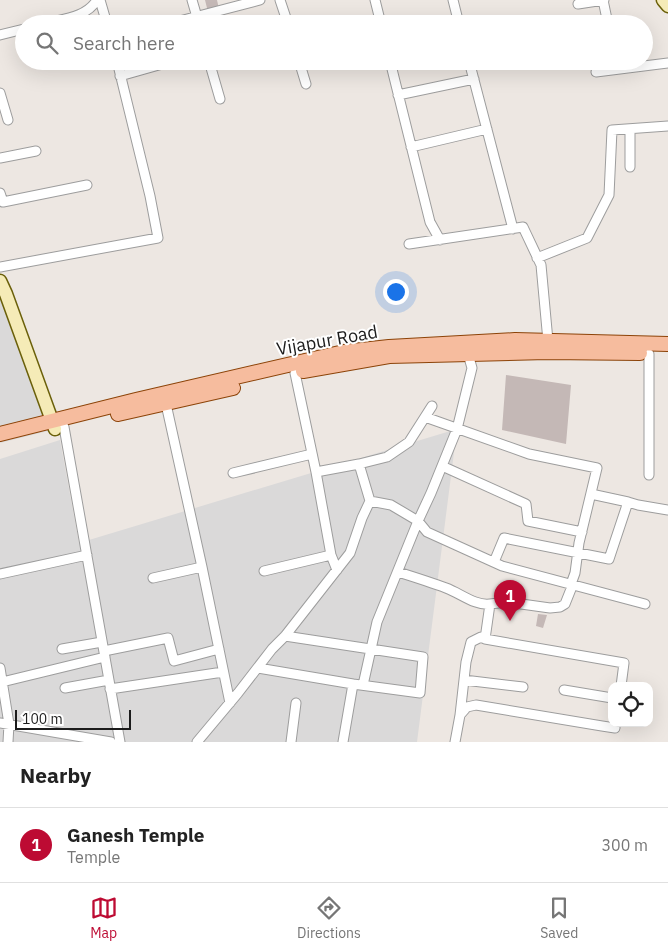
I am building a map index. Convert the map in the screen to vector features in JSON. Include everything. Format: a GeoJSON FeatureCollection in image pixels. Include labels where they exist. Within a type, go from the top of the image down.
{"type":"FeatureCollection","features":[{"type":"Feature","properties":{"kind":"main road","name":"Vijapur Road"},"geometry":{"type":"LineString","coordinates":[[0,442],[57,426],[136,400],[344,352],[408,346],[515,340],[668,344]]}},
{"type":"Feature","properties":{"kind":"main road","name":"Vijapur Road"},"geometry":{"type":"LineString","coordinates":[[0,434],[94,419],[166,404],[295,372],[389,356],[547,352],[668,354]]}},
{"type":"Feature","properties":{"kind":"street"},"geometry":{"type":"LineString","coordinates":[[79,15],[83,14],[98,0],[104,15]]}},
{"type":"Feature","properties":{"kind":"street"},"geometry":{"type":"LineString","coordinates":[[192,0],[196,15]]}},
{"type":"Feature","properties":{"kind":"street"},"geometry":{"type":"LineString","coordinates":[[214,15],[260,0]]}},
{"type":"Feature","properties":{"kind":"street"},"geometry":{"type":"LineString","coordinates":[[280,0],[285,15]]}},
{"type":"Feature","properties":{"kind":"street"},"geometry":{"type":"LineString","coordinates":[[375,0],[379,15]]}},
{"type":"Feature","properties":{"kind":"street"},"geometry":{"type":"LineString","coordinates":[[454,0],[457,15]]}},
{"type":"Feature","properties":{"kind":"street"},"geometry":{"type":"LineString","coordinates":[[578,4],[604,0],[606,15]]}},
{"type":"Feature","properties":{"kind":"street"},"geometry":{"type":"LineString","coordinates":[[663,0],[668,6]]}},
{"type":"Feature","properties":{"kind":"street"},"geometry":{"type":"LineString","coordinates":[[0,35],[15,31]]}},
{"type":"Feature","properties":{"kind":"street"},"geometry":{"type":"LineString","coordinates":[[653,64],[668,63]]}},
{"type":"Feature","properties":{"kind":"street"},"geometry":{"type":"LineString","coordinates":[[0,267],[158,238],[150,196],[119,70]]}},
{"type":"Feature","properties":{"kind":"street"},"geometry":{"type":"LineString","coordinates":[[120,76],[141,70]]}},
{"type":"Feature","properties":{"kind":"street"},"geometry":{"type":"LineString","coordinates":[[212,70],[220,99]]}},
{"type":"Feature","properties":{"kind":"street"},"geometry":{"type":"LineString","coordinates":[[302,70],[306,84]]}},
{"type":"Feature","properties":{"kind":"street"},"geometry":{"type":"LineString","coordinates":[[392,70],[430,222],[440,240]]}},
{"type":"Feature","properties":{"kind":"street"},"geometry":{"type":"LineString","coordinates":[[472,70],[513,229]]}},
{"type":"Feature","properties":{"kind":"street"},"geometry":{"type":"LineString","coordinates":[[596,72],[602,70]]}},
{"type":"Feature","properties":{"kind":"street"},"geometry":{"type":"LineString","coordinates":[[398,95],[474,79]]}},
{"type":"Feature","properties":{"kind":"street"},"geometry":{"type":"LineString","coordinates":[[0,93],[8,120]]}},
{"type":"Feature","properties":{"kind":"street"},"geometry":{"type":"LineString","coordinates":[[537,258],[587,238],[609,195],[612,130],[668,126]]}},
{"type":"Feature","properties":{"kind":"street"},"geometry":{"type":"LineString","coordinates":[[411,147],[487,129]]}},
{"type":"Feature","properties":{"kind":"street"},"geometry":{"type":"LineString","coordinates":[[630,129],[630,167]]}},
{"type":"Feature","properties":{"kind":"street"},"geometry":{"type":"LineString","coordinates":[[0,158],[36,151]]}},
{"type":"Feature","properties":{"kind":"street"},"geometry":{"type":"LineString","coordinates":[[0,193],[3,202],[87,185]]}},
{"type":"Feature","properties":{"kind":"street"},"geometry":{"type":"LineString","coordinates":[[410,244],[523,227],[541,265],[548,341]]}},
{"type":"Feature","properties":{"kind":"street"},"geometry":{"type":"LineString","coordinates":[[0,280],[57,426],[87,555],[120,742]]}},
{"type":"Feature","properties":{"kind":"street"},"geometry":{"type":"LineString","coordinates":[[363,685],[377,622],[457,429],[472,368],[468,354]]}},
{"type":"Feature","properties":{"kind":"street"},"geometry":{"type":"LineString","coordinates":[[649,354],[649,475]]}},
{"type":"Feature","properties":{"kind":"street"},"geometry":{"type":"LineString","coordinates":[[295,372],[331,555],[337,570]]}},
{"type":"Feature","properties":{"kind":"street"},"geometry":{"type":"LineString","coordinates":[[166,404],[230,704]]}},
{"type":"Feature","properties":{"kind":"street"},"geometry":{"type":"LineString","coordinates":[[316,472],[387,458],[409,442],[432,406]]}},
{"type":"Feature","properties":{"kind":"street"},"geometry":{"type":"LineString","coordinates":[[398,572],[447,588],[478,603],[507,602],[560,608],[571,589],[597,468],[528,454],[425,418]]}},
{"type":"Feature","properties":{"kind":"street"},"geometry":{"type":"LineString","coordinates":[[233,473],[312,454]]}},
{"type":"Feature","properties":{"kind":"street"},"geometry":{"type":"LineString","coordinates":[[197,742],[230,704],[350,553],[370,501],[360,464]]}},
{"type":"Feature","properties":{"kind":"street"},"geometry":{"type":"LineString","coordinates":[[442,466],[526,504],[528,521],[582,532]]}},
{"type":"Feature","properties":{"kind":"street"},"geometry":{"type":"LineString","coordinates":[[591,494],[668,510]]}},
{"type":"Feature","properties":{"kind":"street"},"geometry":{"type":"LineString","coordinates":[[370,501],[391,505],[418,520],[427,532],[502,566],[645,604]]}},
{"type":"Feature","properties":{"kind":"street"},"geometry":{"type":"LineString","coordinates":[[494,562],[504,538],[609,559],[628,502]]}},
{"type":"Feature","properties":{"kind":"street"},"geometry":{"type":"LineString","coordinates":[[0,574],[87,555]]}},
{"type":"Feature","properties":{"kind":"street"},"geometry":{"type":"LineString","coordinates":[[264,571],[331,555]]}},
{"type":"Feature","properties":{"kind":"street"},"geometry":{"type":"LineString","coordinates":[[153,578],[202,567]]}},
{"type":"Feature","properties":{"kind":"street"},"geometry":{"type":"LineString","coordinates":[[485,639],[490,604]]}},
{"type":"Feature","properties":{"kind":"street"},"geometry":{"type":"LineString","coordinates":[[258,668],[420,693],[423,658],[285,636]]}},
{"type":"Feature","properties":{"kind":"street"},"geometry":{"type":"LineString","coordinates":[[455,742],[466,662],[471,642],[481,637],[624,663],[622,682]]}},
{"type":"Feature","properties":{"kind":"street"},"geometry":{"type":"LineString","coordinates":[[2,682],[103,650],[168,638],[174,661],[219,649]]}},
{"type":"Feature","properties":{"kind":"street"},"geometry":{"type":"LineString","coordinates":[[62,649],[103,650]]}},
{"type":"Feature","properties":{"kind":"street"},"geometry":{"type":"LineString","coordinates":[[0,668],[8,742]]}},
{"type":"Feature","properties":{"kind":"street"},"geometry":{"type":"LineString","coordinates":[[65,688],[110,685],[223,672]]}},
{"type":"Feature","properties":{"kind":"street"},"geometry":{"type":"LineString","coordinates":[[464,680],[523,687]]}},
{"type":"Feature","properties":{"kind":"street"},"geometry":{"type":"LineString","coordinates":[[343,742],[353,684]]}},
{"type":"Feature","properties":{"kind":"street"},"geometry":{"type":"LineString","coordinates":[[564,690],[608,697]]}},
{"type":"Feature","properties":{"kind":"street"},"geometry":{"type":"LineString","coordinates":[[291,742],[296,703]]}},
{"type":"Feature","properties":{"kind":"street"},"geometry":{"type":"LineString","coordinates":[[460,715],[467,707],[476,705],[608,727]]}},
{"type":"Feature","properties":{"kind":"street"},"geometry":{"type":"LineString","coordinates":[[5,724],[111,742]]}},
{"type":"Feature","properties":{"kind":"street"},"geometry":{"type":"LineString","coordinates":[[50,742],[51,732]]}},
{"type":"Feature","properties":{"kind":"shaded area"},"geometry":{"type":"Polygon","coordinates":[[[0,281],[64,427],[0,443],[0,281]]]}},
{"type":"Feature","properties":{"kind":"shaded area"},"geometry":{"type":"Polygon","coordinates":[[[457,429],[417,742],[0,742],[0,459],[60,440],[79,543],[457,429]]]}},
{"type":"Feature","properties":{"kind":"building"},"geometry":{"type":"Polygon","coordinates":[[[205,0],[217,0],[219,9],[208,12],[205,0]]]}},
{"type":"Feature","properties":{"kind":"building"},"geometry":{"type":"Polygon","coordinates":[[[506,375],[571,385],[566,444],[502,430],[506,375]]]}},
{"type":"Feature","properties":{"kind":"building"},"geometry":{"type":"Polygon","coordinates":[[[538,614],[547,615],[543,628],[536,626],[538,614]]]}},
{"type":"Feature","properties":{"kind":"place","name":"Ganesh Temple"},"geometry":{"type":"Point","coordinates":[510,621]}}]}
